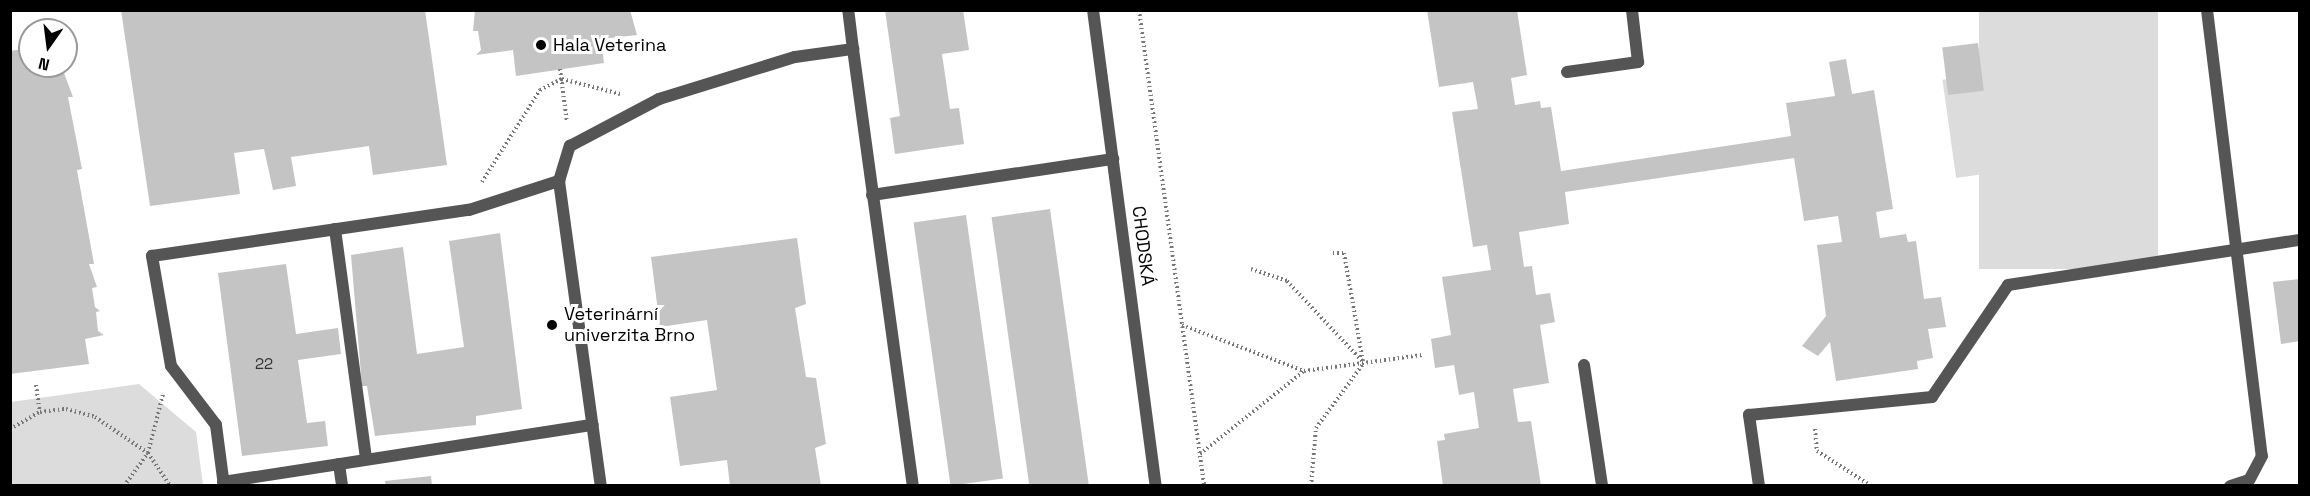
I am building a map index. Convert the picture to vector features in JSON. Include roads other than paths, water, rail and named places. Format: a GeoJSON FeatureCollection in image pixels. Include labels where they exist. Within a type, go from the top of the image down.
{"type":"FeatureCollection","features":[{"type":"Feature","properties":{"kind":"street"},"geometry":{"type":"LineString","coordinates":[[848,10],[913,486]]}},
{"type":"Feature","properties":{"kind":"street","name":"CHODSKÁ"},"geometry":{"type":"LineString","coordinates":[[1093,10],[1156,486]]}},
{"type":"Feature","properties":{"kind":"street"},"geometry":{"type":"LineString","coordinates":[[1567,72],[1638,62],[1632,10]]}},
{"type":"Feature","properties":{"kind":"street"},"geometry":{"type":"LineString","coordinates":[[2207,10],[2262,456],[2249,480],[2230,486]]}},
{"type":"Feature","properties":{"kind":"street"},"geometry":{"type":"LineString","coordinates":[[601,486],[559,181],[570,146],[660,99],[795,57],[853,49]]}},
{"type":"Feature","properties":{"kind":"street"},"geometry":{"type":"LineString","coordinates":[[872,195],[1113,159]]}},
{"type":"Feature","properties":{"kind":"street"},"geometry":{"type":"LineString","coordinates":[[559,181],[469,210],[152,256],[171,366],[216,425],[223,484],[366,459],[593,425]]}},
{"type":"Feature","properties":{"kind":"street"},"geometry":{"type":"LineString","coordinates":[[335,229],[366,459]]}},
{"type":"Feature","properties":{"kind":"street"},"geometry":{"type":"LineString","coordinates":[[1759,486],[1749,415],[1932,397],[2008,285],[2236,248],[2300,240]]}},
{"type":"Feature","properties":{"kind":"street"},"geometry":{"type":"LineString","coordinates":[[1584,365],[1602,486]]}},
{"type":"Feature","properties":{"kind":"street"},"geometry":{"type":"LineString","coordinates":[[339,464],[342,486]]}},
{"type":"Feature","properties":{"kind":"place","name":"Hala Veterina"},"geometry":{"type":"Point","coordinates":[541,45]}},
{"type":"Feature","properties":{"kind":"place","name":"Veterinární univerzita Brno"},"geometry":{"type":"Point","coordinates":[552,325]}}]}
